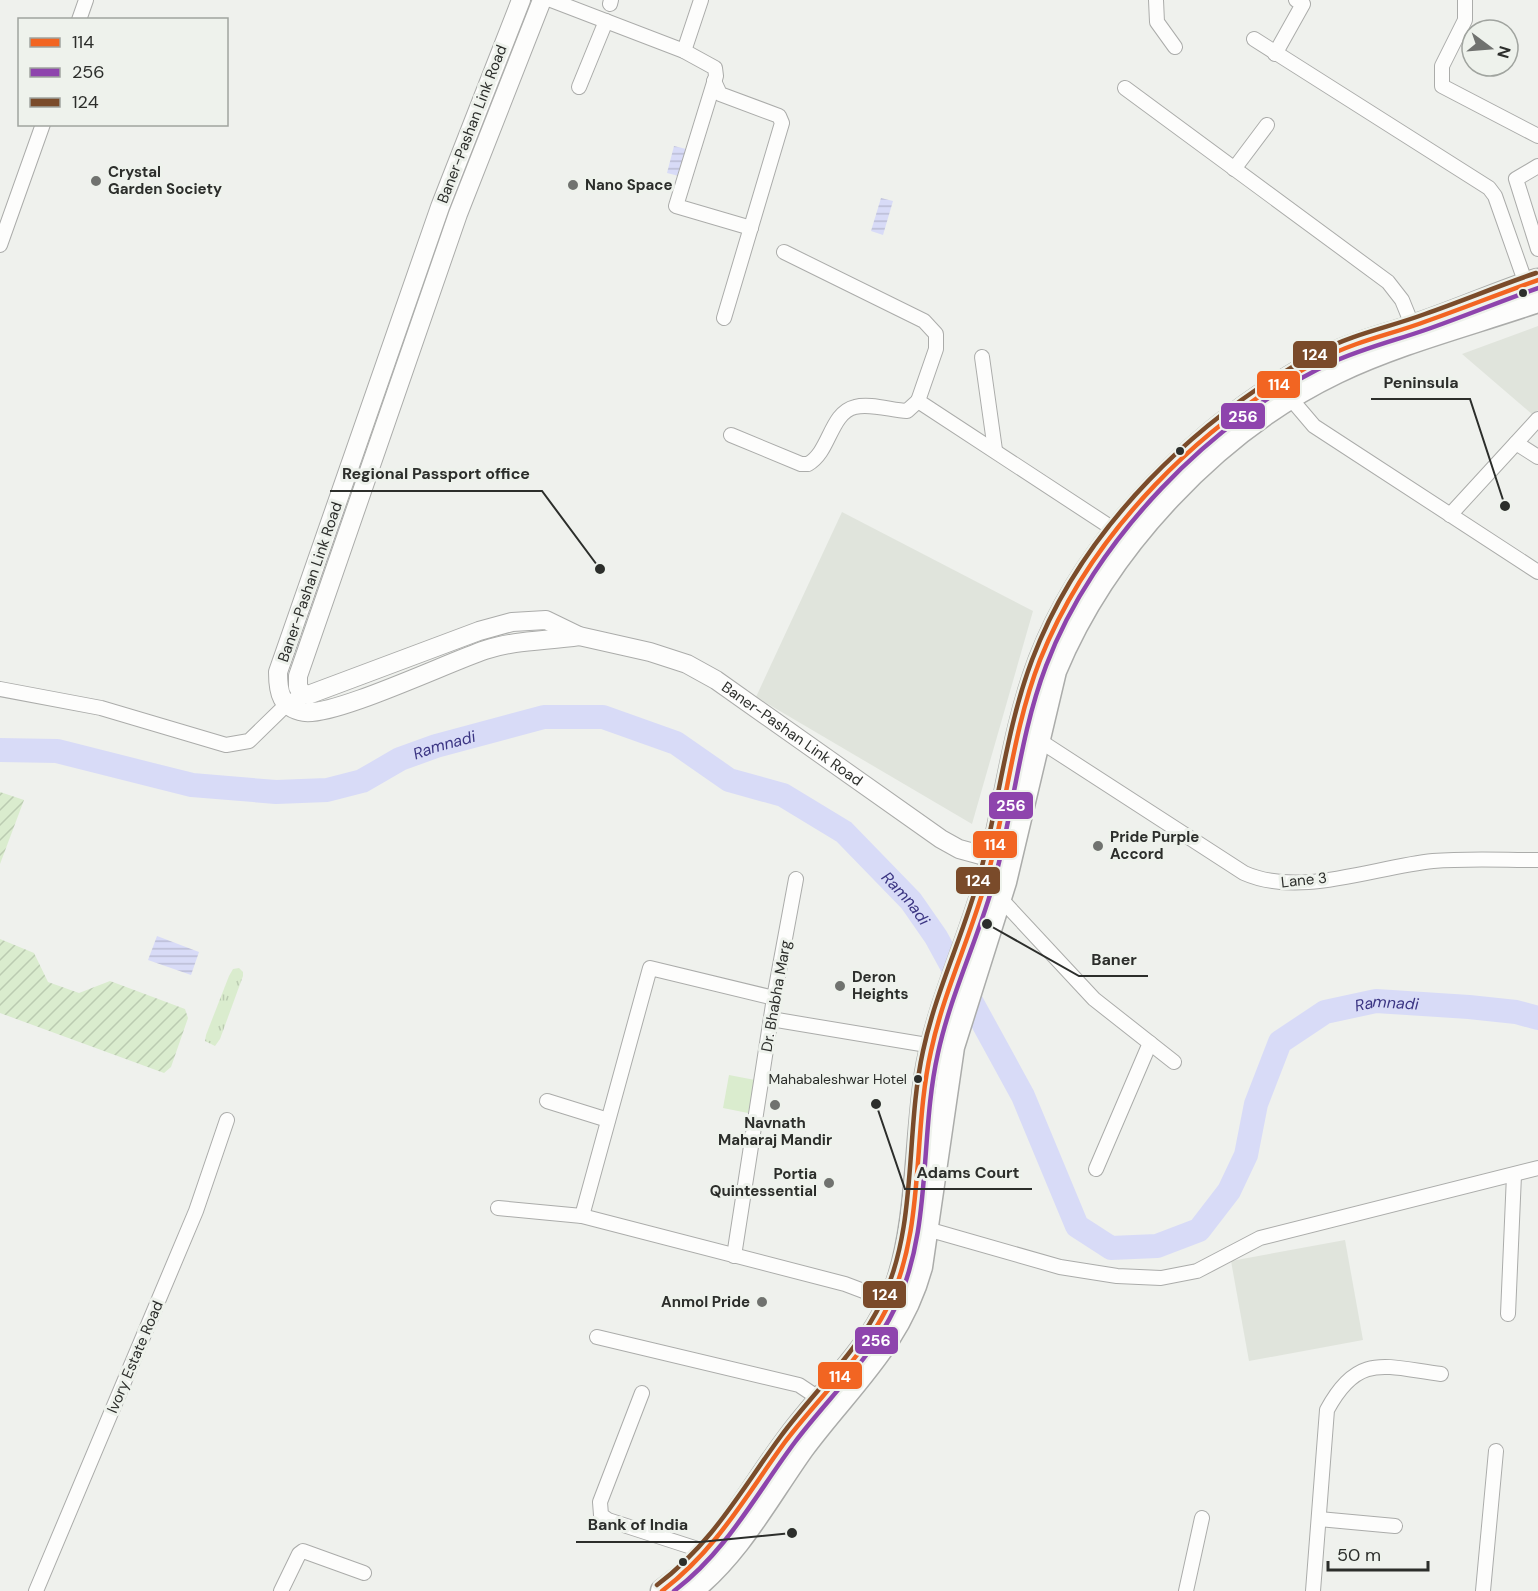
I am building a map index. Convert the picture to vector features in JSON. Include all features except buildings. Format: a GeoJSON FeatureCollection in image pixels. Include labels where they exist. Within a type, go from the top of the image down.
{"type":"FeatureCollection","features":[{"type":"Feature","properties":{"kind":"main road"},"geometry":{"type":"LineString","coordinates":[[662,1591],[734,1547],[804,1447],[848,1378],[890,1301],[903,1263],[926,1072],[941,1042],[971,952],[1038,665],[1066,605],[1125,536],[1186,455],[1223,424],[1281,383],[1350,346],[1534,288]]}},
{"type":"Feature","properties":{"kind":"main road"},"geometry":{"type":"LineString","coordinates":[[971,952],[1000,898],[1055,671],[1069,638],[1102,582],[1125,536],[1211,457],[1291,399],[1356,363],[1534,288]]}},
{"type":"Feature","properties":{"kind":"main road"},"geometry":{"type":"LineString","coordinates":[[691,1591],[705,1563],[820,1399],[848,1378],[888,1342],[902,1320],[921,1267],[927,1229],[941,1042]]}},
{"type":"Feature","properties":{"kind":"street"},"geometry":{"type":"LineString","coordinates":[[81,18],[86,0]]}},
{"type":"Feature","properties":{"kind":"street","name":"Baner-Pashan Link Road"},"geometry":{"type":"LineString","coordinates":[[521,0],[440,207],[278,672],[278,693],[285,705],[307,713],[323,712],[486,650],[515,642],[579,636]]}},
{"type":"Feature","properties":{"kind":"street","name":"Baner-Pashan Link Road"},"geometry":{"type":"LineString","coordinates":[[542,0],[458,214],[298,676],[298,687],[303,694],[319,692],[479,631],[512,622],[546,620],[579,636],[650,652],[687,664],[716,680],[941,839],[959,849],[992,858]]}},
{"type":"Feature","properties":{"kind":"street"},"geometry":{"type":"LineString","coordinates":[[551,0],[684,51],[715,68],[714,81],[676,206],[751,228]]}},
{"type":"Feature","properties":{"kind":"street"},"geometry":{"type":"LineString","coordinates":[[684,51],[701,0]]}},
{"type":"Feature","properties":{"kind":"street"},"geometry":{"type":"LineString","coordinates":[[1156,0],[1156,21],[1175,47]]}},
{"type":"Feature","properties":{"kind":"street"},"geometry":{"type":"LineString","coordinates":[[1275,54],[1303,4],[1296,0]]}},
{"type":"Feature","properties":{"kind":"street"},"geometry":{"type":"LineString","coordinates":[[1465,0],[1466,20],[1442,66],[1442,86],[1538,136]]}},
{"type":"Feature","properties":{"kind":"street"},"geometry":{"type":"LineString","coordinates":[[579,87],[606,21]]}},
{"type":"Feature","properties":{"kind":"street"},"geometry":{"type":"LineString","coordinates":[[1254,39],[1489,188],[1495,196],[1534,288]]}},
{"type":"Feature","properties":{"kind":"street"},"geometry":{"type":"LineString","coordinates":[[714,81],[720,94],[781,118],[724,318]]}},
{"type":"Feature","properties":{"kind":"street"},"geometry":{"type":"LineString","coordinates":[[1125,88],[1388,282],[1402,300],[1413,327]]}},
{"type":"Feature","properties":{"kind":"street"},"geometry":{"type":"LineString","coordinates":[[1234,169],[1267,125]]}},
{"type":"Feature","properties":{"kind":"street"},"geometry":{"type":"LineString","coordinates":[[0,245],[42,126]]}},
{"type":"Feature","properties":{"kind":"street"},"geometry":{"type":"LineString","coordinates":[[1538,166],[1516,179],[1538,249]]}},
{"type":"Feature","properties":{"kind":"street"},"geometry":{"type":"LineString","coordinates":[[730,435],[801,464],[808,464],[825,446],[844,413],[854,406],[907,411],[918,400],[936,349],[936,334],[924,321],[784,252]]}},
{"type":"Feature","properties":{"kind":"street"},"geometry":{"type":"LineString","coordinates":[[982,357],[995,450]]}},
{"type":"Feature","properties":{"kind":"street"},"geometry":{"type":"LineString","coordinates":[[1291,399],[1314,426],[1538,572]]}},
{"type":"Feature","properties":{"kind":"street"},"geometry":{"type":"LineString","coordinates":[[918,400],[1125,536]]}},
{"type":"Feature","properties":{"kind":"street"},"geometry":{"type":"LineString","coordinates":[[1450,515],[1538,419]]}},
{"type":"Feature","properties":{"kind":"street"},"geometry":{"type":"LineString","coordinates":[[1516,443],[1538,458]]}},
{"type":"Feature","properties":{"kind":"street"},"geometry":{"type":"LineString","coordinates":[[0,689],[101,708],[226,745],[249,741],[285,705],[303,694]]}},
{"type":"Feature","properties":{"kind":"street","name":"Lane 3"},"geometry":{"type":"LineString","coordinates":[[1037,739],[1244,873],[1262,881],[1292,884],[1433,861],[1538,860]]}},
{"type":"Feature","properties":{"kind":"street","name":"Dr. Bhabha Marg"},"geometry":{"type":"LineString","coordinates":[[734,1256],[774,998],[796,879]]}},
{"type":"Feature","properties":{"kind":"street"},"geometry":{"type":"LineString","coordinates":[[1000,898],[1094,999],[1174,1062]]}},
{"type":"Feature","properties":{"kind":"street"},"geometry":{"type":"LineString","coordinates":[[582,1216],[650,968],[774,998]]}},
{"type":"Feature","properties":{"kind":"street"},"geometry":{"type":"LineString","coordinates":[[771,1019],[941,1042]]}},
{"type":"Feature","properties":{"kind":"street"},"geometry":{"type":"LineString","coordinates":[[1096,1169],[1150,1043]]}},
{"type":"Feature","properties":{"kind":"street"},"geometry":{"type":"LineString","coordinates":[[547,1101],[608,1120]]}},
{"type":"Feature","properties":{"kind":"street","name":"Ivory Estate Road"},"geometry":{"type":"LineString","coordinates":[[36,1591],[196,1211],[227,1120]]}},
{"type":"Feature","properties":{"kind":"street"},"geometry":{"type":"LineString","coordinates":[[927,1229],[1060,1267],[1117,1276],[1161,1278],[1197,1271],[1260,1238],[1538,1168]]}},
{"type":"Feature","properties":{"kind":"street"},"geometry":{"type":"LineString","coordinates":[[1508,1314],[1514,1174]]}},
{"type":"Feature","properties":{"kind":"street"},"geometry":{"type":"LineString","coordinates":[[498,1208],[582,1216],[845,1284],[890,1301]]}},
{"type":"Feature","properties":{"kind":"street"},"geometry":{"type":"LineString","coordinates":[[597,1337],[799,1385],[820,1399]]}},
{"type":"Feature","properties":{"kind":"street"},"geometry":{"type":"LineString","coordinates":[[1313,1591],[1327,1410],[1339,1388],[1355,1374],[1373,1366],[1441,1374]]}},
{"type":"Feature","properties":{"kind":"street"},"geometry":{"type":"LineString","coordinates":[[642,1393],[600,1502],[601,1515],[705,1563]]}},
{"type":"Feature","properties":{"kind":"street"},"geometry":{"type":"LineString","coordinates":[[1483,1591],[1496,1450]]}},
{"type":"Feature","properties":{"kind":"street"},"geometry":{"type":"LineString","coordinates":[[1320,1517],[1395,1526]]}},
{"type":"Feature","properties":{"kind":"street"},"geometry":{"type":"LineString","coordinates":[[1186,1591],[1202,1518]]}},
{"type":"Feature","properties":{"kind":"street"},"geometry":{"type":"LineString","coordinates":[[281,1591],[299,1554],[303,1551],[364,1574]]}},
{"type":"Feature","properties":{"kind":"shaded area"},"geometry":{"type":"Polygon","coordinates":[[[1538,326],[1538,410],[1533,415],[1462,354],[1538,326]]]}},
{"type":"Feature","properties":{"kind":"shaded area"},"geometry":{"type":"Polygon","coordinates":[[[842,512],[1033,611],[972,824],[756,697],[842,512]]]}},
{"type":"Feature","properties":{"kind":"shaded area"},"geometry":{"type":"Polygon","coordinates":[[[1345,1240],[1363,1340],[1249,1361],[1231,1261],[1345,1240]]]}},
{"type":"Feature","properties":{"kind":"green space"},"geometry":{"type":"Polygon","coordinates":[[[0,792],[24,800],[0,864],[0,792]]]}},
{"type":"Feature","properties":{"kind":"green space"},"geometry":{"type":"Polygon","coordinates":[[[0,939],[34,953],[48,982],[79,993],[110,981],[185,1009],[188,1018],[171,1067],[164,1073],[0,1013],[0,939]]]}},
{"type":"Feature","properties":{"kind":"green space"},"geometry":{"type":"Polygon","coordinates":[[[239,968],[243,976],[220,1039],[215,1046],[205,1041],[206,1035],[229,976],[233,969],[239,968]]]}},
{"type":"Feature","properties":{"kind":"green space"},"geometry":{"type":"Polygon","coordinates":[[[729,1075],[755,1080],[748,1113],[723,1108],[729,1075]]]}},
{"type":"Feature","properties":{"kind":"water"},"geometry":{"type":"Polygon","coordinates":[[[674,146],[686,149],[679,176],[667,173],[674,146]]]}},
{"type":"Feature","properties":{"kind":"water"},"geometry":{"type":"Polygon","coordinates":[[[881,198],[893,201],[883,235],[871,231],[881,198]]]}},
{"type":"Feature","properties":{"kind":"water"},"geometry":{"type":"Polygon","coordinates":[[[157,936],[199,952],[191,975],[148,960],[157,936]]]}},
{"type":"Feature","properties":{"kind":"waterway","name":"Ramnadi"},"geometry":{"type":"LineString","coordinates":[[0,750],[57,751],[192,785],[276,792],[327,790],[362,781],[400,759],[436,746],[544,717],[603,717],[676,743],[729,780],[783,795],[844,832],[911,901],[936,937],[1023,1096],[1077,1226],[1111,1248],[1157,1246],[1199,1230],[1229,1191],[1246,1155],[1256,1104],[1280,1042],[1325,1012],[1376,1001],[1469,1007],[1516,1012],[1538,1018]]}},
{"type":"Feature","properties":{"kind":"transit line","name":"124"},"geometry":{"type":"LineString","coordinates":[[657,1585],[677,1569],[710,1534],[794,1419],[861,1337],[882,1301],[901,1241],[918,1082],[929,1028],[980,874],[1009,739],[1023,686],[1054,611],[1081,565],[1113,521],[1149,480],[1188,443],[1231,408],[1275,378],[1321,351],[1346,340],[1536,273]]}},
{"type":"Feature","properties":{"kind":"transit line","name":"114"},"geometry":{"type":"LineString","coordinates":[[662,1591],[699,1558],[715,1540],[798,1425],[865,1344],[887,1308],[908,1246],[917,1181],[925,1083],[937,1028],[988,874],[1017,739],[1031,686],[1040,660],[1062,613],[1089,567],[1120,525],[1155,485],[1235,414],[1279,384],[1324,358],[1349,347],[1414,326],[1538,280]]}},
{"type":"Feature","properties":{"kind":"transit line","name":"256"},"geometry":{"type":"LineString","coordinates":[[674,1591],[710,1558],[740,1521],[795,1442],[862,1361],[895,1308],[907,1278],[915,1247],[924,1182],[932,1085],[938,1053],[995,878],[1023,745],[1037,692],[1067,619],[1094,574],[1126,530],[1162,488],[1201,450],[1244,416],[1288,386],[1345,357],[1538,288]]}},
{"type":"Feature","properties":{"kind":"place","name":"Crystal Garden Society"},"geometry":{"type":"Point","coordinates":[96,181]}},
{"type":"Feature","properties":{"kind":"place","name":"Nano Space"},"geometry":{"type":"Point","coordinates":[573,185]}},
{"type":"Feature","properties":{"kind":"place","name":"Peninsula"},"geometry":{"type":"Point","coordinates":[1505,506]}},
{"type":"Feature","properties":{"kind":"place","name":"Regional Passport office"},"geometry":{"type":"Point","coordinates":[600,569]}},
{"type":"Feature","properties":{"kind":"place","name":"Pride Purple Accord"},"geometry":{"type":"Point","coordinates":[1098,846]}},
{"type":"Feature","properties":{"kind":"place","name":"Baner"},"geometry":{"type":"Point","coordinates":[987,924]}},
{"type":"Feature","properties":{"kind":"place","name":"Deron Heights"},"geometry":{"type":"Point","coordinates":[840,986]}},
{"type":"Feature","properties":{"kind":"place","name":"Mahabaleshwar Hotel"},"geometry":{"type":"Point","coordinates":[918,1079]}},
{"type":"Feature","properties":{"kind":"place","name":"Adams Court"},"geometry":{"type":"Point","coordinates":[876,1104]}},
{"type":"Feature","properties":{"kind":"place","name":"Navnath Maharaj Mandir"},"geometry":{"type":"Point","coordinates":[775,1105]}},
{"type":"Feature","properties":{"kind":"place","name":"Portia Quintessential"},"geometry":{"type":"Point","coordinates":[829,1183]}},
{"type":"Feature","properties":{"kind":"place","name":"Anmol Pride"},"geometry":{"type":"Point","coordinates":[762,1302]}},
{"type":"Feature","properties":{"kind":"place","name":"Bank of India"},"geometry":{"type":"Point","coordinates":[792,1533]}}]}
